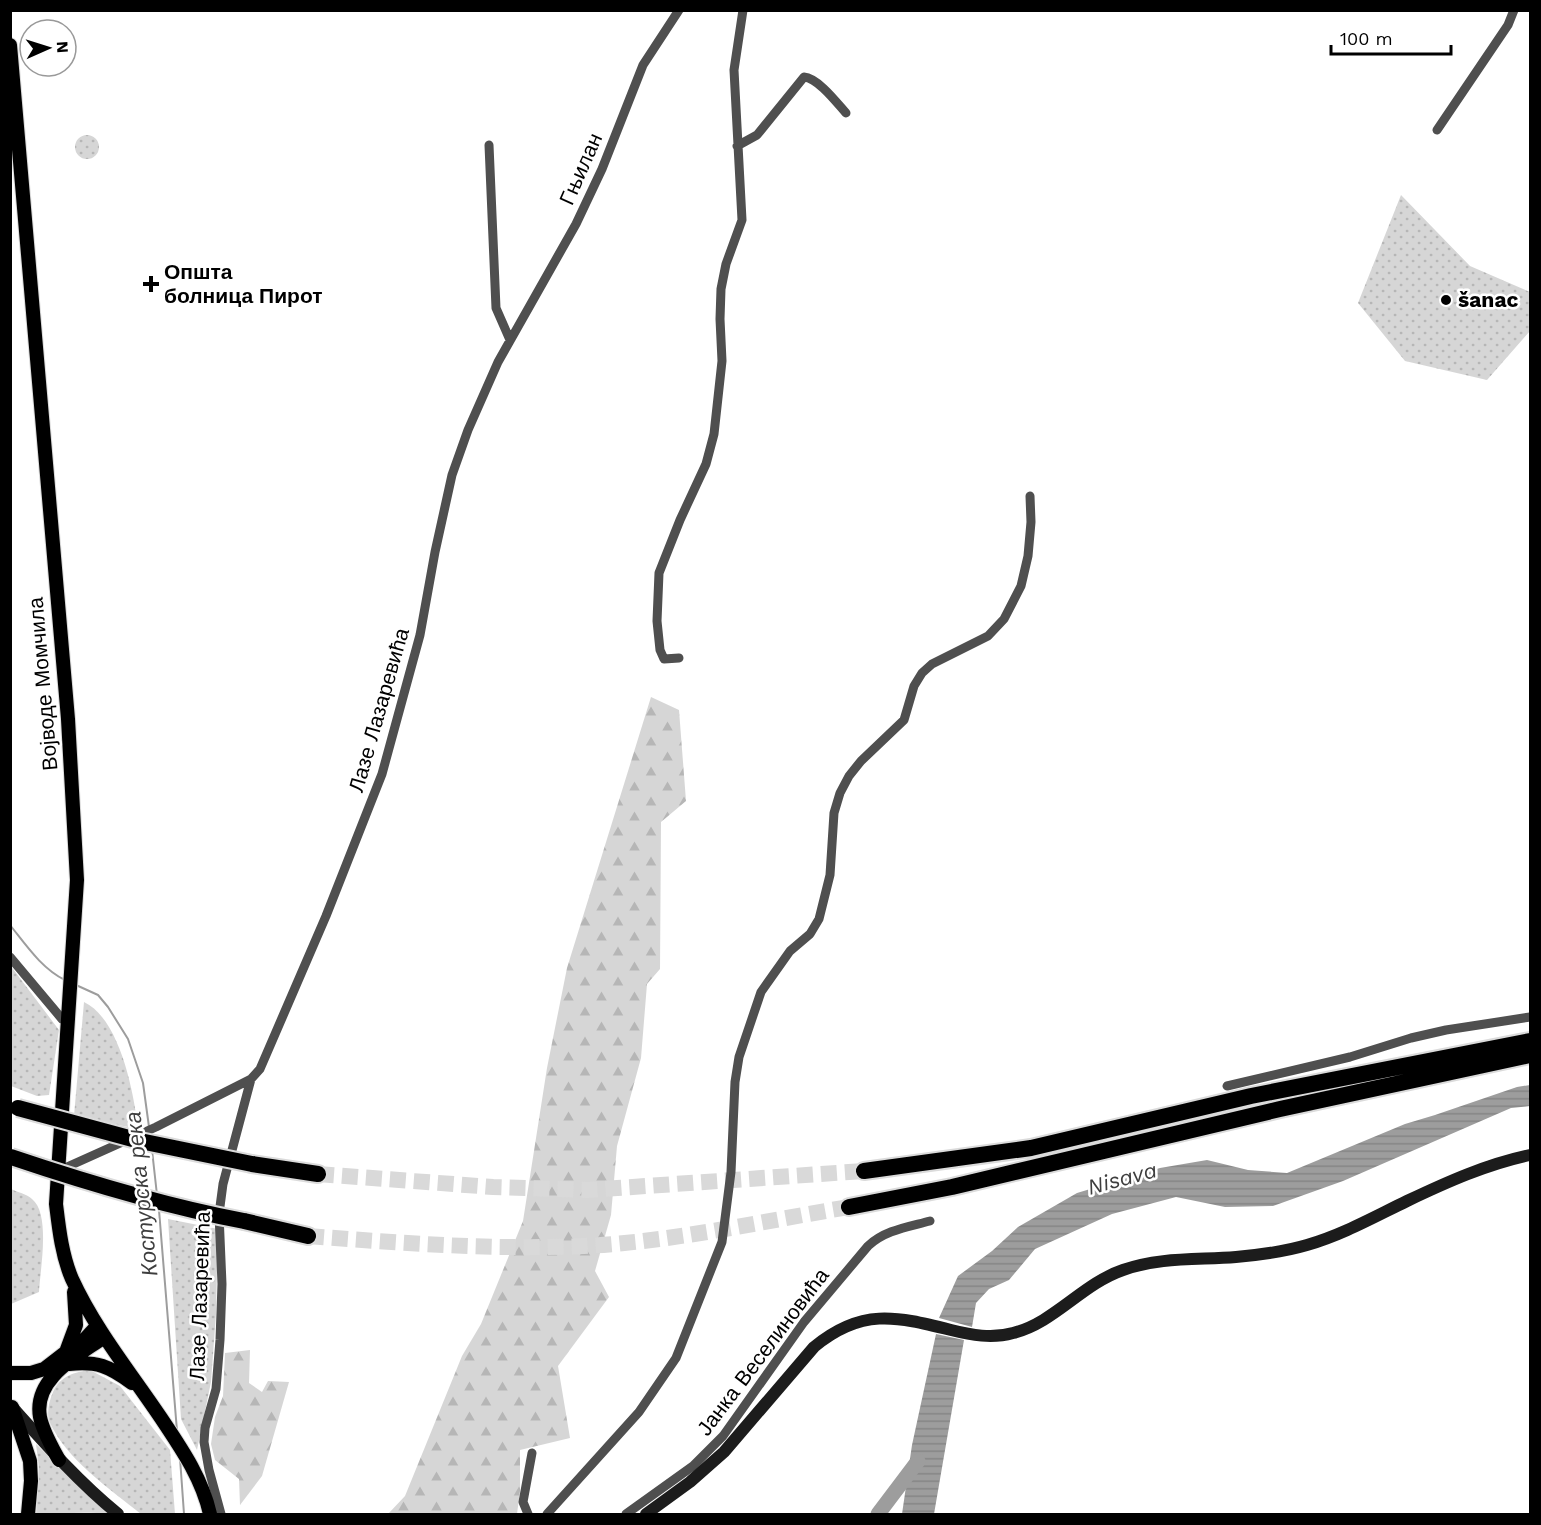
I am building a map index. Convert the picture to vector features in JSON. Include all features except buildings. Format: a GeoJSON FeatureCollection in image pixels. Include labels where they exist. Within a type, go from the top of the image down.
{"type":"FeatureCollection","features":[{"type":"Feature","properties":{"kind":"highway"},"geometry":{"type":"LineString","coordinates":[[864,1171],[1031,1148],[1241,1098],[1530,1041]]}},
{"type":"Feature","properties":{"kind":"highway"},"geometry":{"type":"LineString","coordinates":[[849,1207],[952,1187],[1280,1109],[1530,1055]]}},
{"type":"Feature","properties":{"kind":"highway"},"geometry":{"type":"LineString","coordinates":[[14,1107],[140,1141],[252,1164],[318,1174]]}},
{"type":"Feature","properties":{"kind":"highway"},"geometry":{"type":"LineString","coordinates":[[11,1156],[136,1197],[308,1236]]}},
{"type":"Feature","properties":{"kind":"main road","name":"Војводе Момчила"},"geometry":{"type":"LineString","coordinates":[[10,45],[15,170],[40,397],[76,832],[77,880],[69,1021]]}},
{"type":"Feature","properties":{"kind":"main road"},"geometry":{"type":"LineString","coordinates":[[59,1460],[43,1428],[40,1403],[53,1376],[67,1358],[76,1325],[76,1307],[56,1204],[69,1021]]}},
{"type":"Feature","properties":{"kind":"main road"},"geometry":{"type":"LineString","coordinates":[[646,1515],[690,1482],[724,1452],[758,1415],[796,1366],[828,1336],[863,1320],[885,1317],[906,1319],[964,1333],[993,1336],[1015,1333],[1053,1315],[1088,1287],[1121,1271],[1162,1261],[1262,1255],[1304,1246],[1344,1232],[1464,1176],[1530,1155]]}},
{"type":"Feature","properties":{"kind":"main road"},"geometry":{"type":"LineString","coordinates":[[71,1277],[101,1332],[184,1452],[202,1486],[210,1515]]}},
{"type":"Feature","properties":{"kind":"main road"},"geometry":{"type":"LineString","coordinates":[[10,1372],[31,1373],[44,1369],[67,1358],[101,1332]]}},
{"type":"Feature","properties":{"kind":"main road"},"geometry":{"type":"LineString","coordinates":[[67,1358],[107,1366],[141,1389]]}},
{"type":"Feature","properties":{"kind":"main road"},"geometry":{"type":"LineString","coordinates":[[11,1406],[59,1460],[118,1515]]}},
{"type":"Feature","properties":{"kind":"main road"},"geometry":{"type":"LineString","coordinates":[[11,1406],[30,1461],[28,1515]]}},
{"type":"Feature","properties":{"kind":"street","name":"Гњилан"},"geometry":{"type":"LineString","coordinates":[[510,340],[580,215],[609,152],[643,65],[679,10]]}},
{"type":"Feature","properties":{"kind":"street"},"geometry":{"type":"LineString","coordinates":[[679,658],[664,659],[660,650],[657,621],[659,573],[706,464],[714,434],[722,361],[721,289],[726,264],[742,220],[734,70],[743,10]]}},
{"type":"Feature","properties":{"kind":"street"},"geometry":{"type":"LineString","coordinates":[[1437,130],[1508,26],[1514,10]]}},
{"type":"Feature","properties":{"kind":"street"},"geometry":{"type":"LineString","coordinates":[[737,146],[757,135],[804,77],[809,77],[818,84],[846,113]]}},
{"type":"Feature","properties":{"kind":"street"},"geometry":{"type":"LineString","coordinates":[[489,145],[496,308],[510,340]]}},
{"type":"Feature","properties":{"kind":"street","name":"Лазе Лазаревића"},"geometry":{"type":"LineString","coordinates":[[221,1515],[208,1470],[204,1442],[205,1428],[216,1389],[220,1340],[222,1284],[219,1214],[223,1184],[251,1079],[260,1069],[289,1004],[382,774],[420,635],[452,475],[468,430],[510,340]]}},
{"type":"Feature","properties":{"kind":"street"},"geometry":{"type":"LineString","coordinates":[[547,1515],[639,1412],[681,1347],[722,1242],[731,1172],[735,1082],[746,1035],[761,992],[790,951],[810,934],[819,919],[830,875],[834,813],[840,793],[861,760],[904,720],[914,686],[922,673],[932,664],[988,636],[1004,619],[1021,585],[1028,556],[1031,534],[1030,496]]}},
{"type":"Feature","properties":{"kind":"street"},"geometry":{"type":"LineString","coordinates":[[10,957],[62,1018],[69,1021]]}},
{"type":"Feature","properties":{"kind":"street"},"geometry":{"type":"LineString","coordinates":[[1227,1086],[1350,1057],[1446,1030],[1530,1017]]}},
{"type":"Feature","properties":{"kind":"street"},"geometry":{"type":"LineString","coordinates":[[58,1171],[156,1127],[251,1079]]}},
{"type":"Feature","properties":{"kind":"street","name":"Јанка Веселиновића"},"geometry":{"type":"LineString","coordinates":[[626,1515],[693,1466],[723,1436],[804,1322],[878,1237],[930,1221]]}},
{"type":"Feature","properties":{"kind":"street"},"geometry":{"type":"LineString","coordinates":[[528,1515],[523,1503],[532,1453]]}},
{"type":"Feature","properties":{"kind":"green space"},"geometry":{"type":"Polygon","coordinates":[[[87,135],[92,136],[98,142],[98,152],[92,158],[87,159],[82,158],[76,152],[75,147],[76,142],[82,136],[87,135]]]}},
{"type":"Feature","properties":{"kind":"green space"},"geometry":{"type":"Polygon","coordinates":[[[1401,195],[1470,266],[1530,292],[1530,331],[1487,380],[1405,361],[1358,303],[1401,195]]]}},
{"type":"Feature","properties":{"kind":"green space"},"geometry":{"type":"Polygon","coordinates":[[[651,697],[679,710],[686,801],[661,822],[660,969],[647,984],[641,1058],[617,1146],[611,1215],[595,1271],[609,1297],[558,1366],[570,1438],[520,1450],[520,1491],[517,1514],[388,1514],[405,1496],[462,1356],[481,1324],[523,1221],[547,1068],[567,968],[651,697]]]}},
{"type":"Feature","properties":{"kind":"green space"},"geometry":{"type":"Polygon","coordinates":[[[10,965],[59,1030],[49,1095],[37,1096],[11,1086],[10,965]]]}},
{"type":"Feature","properties":{"kind":"green space"},"geometry":{"type":"Polygon","coordinates":[[[84,1002],[107,1024],[116,1040],[129,1077],[138,1129],[74,1116],[84,1002]]]}},
{"type":"Feature","properties":{"kind":"green space"},"geometry":{"type":"Polygon","coordinates":[[[11,1189],[30,1197],[38,1206],[43,1229],[43,1243],[39,1292],[11,1304],[11,1189]]]}},
{"type":"Feature","properties":{"kind":"green space"},"geometry":{"type":"Polygon","coordinates":[[[168,1219],[218,1229],[216,1314],[211,1382],[197,1450],[181,1419],[168,1219]]]}},
{"type":"Feature","properties":{"kind":"green space"},"geometry":{"type":"Polygon","coordinates":[[[250,1350],[249,1383],[262,1392],[268,1381],[289,1382],[262,1476],[240,1505],[239,1479],[215,1460],[211,1444],[215,1417],[223,1396],[225,1353],[250,1350]]]}},
{"type":"Feature","properties":{"kind":"green space"},"geometry":{"type":"Polygon","coordinates":[[[90,1370],[120,1386],[170,1450],[175,1514],[141,1514],[90,1473],[58,1437],[48,1416],[53,1392],[68,1376],[90,1370]]]}},
{"type":"Feature","properties":{"kind":"green space"},"geometry":{"type":"Polygon","coordinates":[[[36,1444],[109,1514],[36,1514],[39,1468],[36,1444]]]}},
{"type":"Feature","properties":{"kind":"shaded area"},"geometry":{"type":"Polygon","coordinates":[[[1530,1085],[1530,1106],[1511,1108],[1343,1181],[1273,1206],[1225,1207],[1176,1197],[1112,1214],[1035,1249],[1009,1280],[989,1289],[976,1303],[972,1327],[939,1318],[958,1276],[992,1251],[1018,1227],[1077,1193],[1160,1168],[1207,1160],[1248,1170],[1287,1173],[1405,1124],[1517,1087],[1530,1085]]]}},
{"type":"Feature","properties":{"kind":"shaded area"},"geometry":{"type":"Polygon","coordinates":[[[936,1334],[964,1340],[934,1514],[902,1514],[912,1445],[936,1334]]]}},
{"type":"Feature","properties":{"kind":"waterway","name":"Костурска река"},"geometry":{"type":"LineString","coordinates":[[10,925],[42,963],[65,980]]}},
{"type":"Feature","properties":{"kind":"waterway","name":"Костурска река"},"geometry":{"type":"LineString","coordinates":[[76,985],[98,995],[128,1039],[143,1083],[149,1127]]}},
{"type":"Feature","properties":{"kind":"waterway","name":"Костурска река"},"geometry":{"type":"LineString","coordinates":[[152,1150],[157,1195]]}},
{"type":"Feature","properties":{"kind":"waterway","name":"Костурска река"},"geometry":{"type":"LineString","coordinates":[[159,1210],[177,1431]]}},
{"type":"Feature","properties":{"kind":"waterway","name":"Костурска река"},"geometry":{"type":"LineString","coordinates":[[180,1458],[184,1514]]}},
{"type":"Feature","properties":{"kind":"waterway"},"geometry":{"type":"LineString","coordinates":[[878,1514],[918,1461]]}},
{"type":"Feature","properties":{"kind":"tunnel"},"geometry":{"type":"LineString","coordinates":[[318,1174],[493,1187],[588,1190],[864,1171]]}},
{"type":"Feature","properties":{"kind":"tunnel"},"geometry":{"type":"LineString","coordinates":[[308,1236],[480,1246],[584,1246],[684,1236],[849,1207]]}},
{"type":"Feature","properties":{"kind":"place","name":"Општа болница Пирот"},"geometry":{"type":"Point","coordinates":[151,284]}},
{"type":"Feature","properties":{"kind":"place","name":"šanac"},"geometry":{"type":"Point","coordinates":[1446,300]}},
{"type":"Feature","properties":{"kind":"water label","name":"Nisava"},"geometry":{"type":"Point","coordinates":[1122,1178]}}]}
